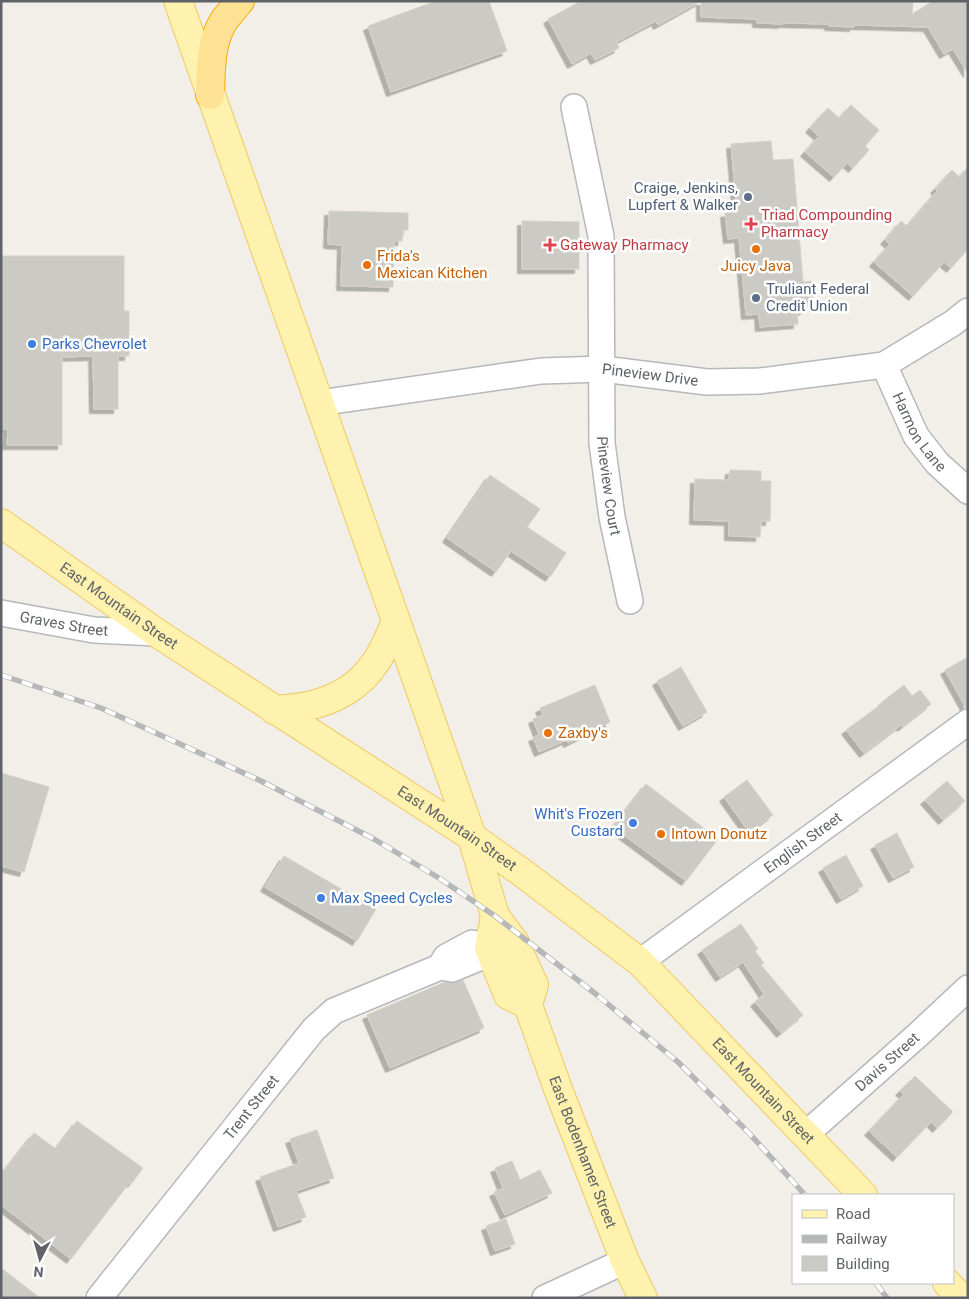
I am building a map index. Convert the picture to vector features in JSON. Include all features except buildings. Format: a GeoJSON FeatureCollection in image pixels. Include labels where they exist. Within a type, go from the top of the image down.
{"type":"FeatureCollection","features":[{"type":"Feature","properties":{"kind":"highway"},"geometry":{"type":"LineString","coordinates":[[210,95],[211,58],[216,38],[224,21],[240,1]]}},
{"type":"Feature","properties":{"kind":"main road"},"geometry":{"type":"LineString","coordinates":[[178,1],[472,837],[495,916],[516,942],[534,985],[528,1005],[508,995],[490,948],[495,916]]}},
{"type":"Feature","properties":{"kind":"main road","name":"East Mountain Street"},"geometry":{"type":"LineString","coordinates":[[1,523],[157,633],[472,837],[640,962],[862,1194]]}},
{"type":"Feature","properties":{"kind":"main road"},"geometry":{"type":"LineString","coordinates":[[274,710],[308,706],[329,700],[348,690],[363,678],[376,663],[396,622]]}},
{"type":"Feature","properties":{"kind":"main road","name":"East Bodenhamer Street"},"geometry":{"type":"LineString","coordinates":[[528,1005],[558,1089],[625,1261],[643,1298]]}},
{"type":"Feature","properties":{"kind":"main road"},"geometry":{"type":"LineString","coordinates":[[948,1284],[961,1298]]}},
{"type":"Feature","properties":{"kind":"street","name":"Pineview Court"},"geometry":{"type":"LineString","coordinates":[[574,107],[601,236],[602,443],[612,518],[630,601]]}},
{"type":"Feature","properties":{"kind":"street","name":"Pineview Drive"},"geometry":{"type":"LineString","coordinates":[[319,403],[541,371],[603,369],[716,382],[760,381],[884,365],[968,311]]}},
{"type":"Feature","properties":{"kind":"street","name":"Harmon Lane"},"geometry":{"type":"LineString","coordinates":[[884,365],[916,436],[937,463],[968,491]]}},
{"type":"Feature","properties":{"kind":"street","name":"Graves Street"},"geometry":{"type":"LineString","coordinates":[[1,613],[94,630],[157,633]]}},
{"type":"Feature","properties":{"kind":"street","name":"English Street"},"geometry":{"type":"LineString","coordinates":[[640,962],[968,722]]}},
{"type":"Feature","properties":{"kind":"street","name":"Trent Street"},"geometry":{"type":"LineString","coordinates":[[99,1298],[314,1029],[334,1011],[440,966],[446,957],[472,943],[490,948]]}},
{"type":"Feature","properties":{"kind":"street","name":"Davis Street"},"geometry":{"type":"LineString","coordinates":[[805,1135],[968,988]]}},
{"type":"Feature","properties":{"kind":"street"},"geometry":{"type":"LineString","coordinates":[[545,1298],[625,1261]]}},
{"type":"Feature","properties":{"kind":"railway"},"geometry":{"type":"LineString","coordinates":[[1,675],[101,708],[259,780],[374,839],[439,878],[495,916],[597,995],[678,1062],[748,1132],[804,1194]]}},
{"type":"Feature","properties":{"kind":"railway"},"geometry":{"type":"LineString","coordinates":[[877,1284],[887,1298]]}},
{"type":"Feature","properties":{"kind":"place","name":"Craige, Jenkins, Lupfert & Walker"},"geometry":{"type":"Point","coordinates":[748,197]}},
{"type":"Feature","properties":{"kind":"place","name":"Triad Compounding Pharmacy"},"geometry":{"type":"Point","coordinates":[751,224]}},
{"type":"Feature","properties":{"kind":"place","name":"Gateway Pharmacy"},"geometry":{"type":"Point","coordinates":[550,245]}},
{"type":"Feature","properties":{"kind":"place","name":"Juicy Java"},"geometry":{"type":"Point","coordinates":[756,249]}},
{"type":"Feature","properties":{"kind":"place","name":"Frida's Mexican Kitchen"},"geometry":{"type":"Point","coordinates":[367,265]}},
{"type":"Feature","properties":{"kind":"place","name":"Truliant Federal Credit Union"},"geometry":{"type":"Point","coordinates":[756,298]}},
{"type":"Feature","properties":{"kind":"place","name":"Parks Chevrolet"},"geometry":{"type":"Point","coordinates":[32,344]}},
{"type":"Feature","properties":{"kind":"place","name":"Zaxby's"},"geometry":{"type":"Point","coordinates":[548,733]}},
{"type":"Feature","properties":{"kind":"place","name":"Whit's Frozen Custard"},"geometry":{"type":"Point","coordinates":[633,823]}},
{"type":"Feature","properties":{"kind":"place","name":"Intown Donutz"},"geometry":{"type":"Point","coordinates":[661,834]}},
{"type":"Feature","properties":{"kind":"place","name":"Max Speed Cycles"},"geometry":{"type":"Point","coordinates":[321,898]}}]}
